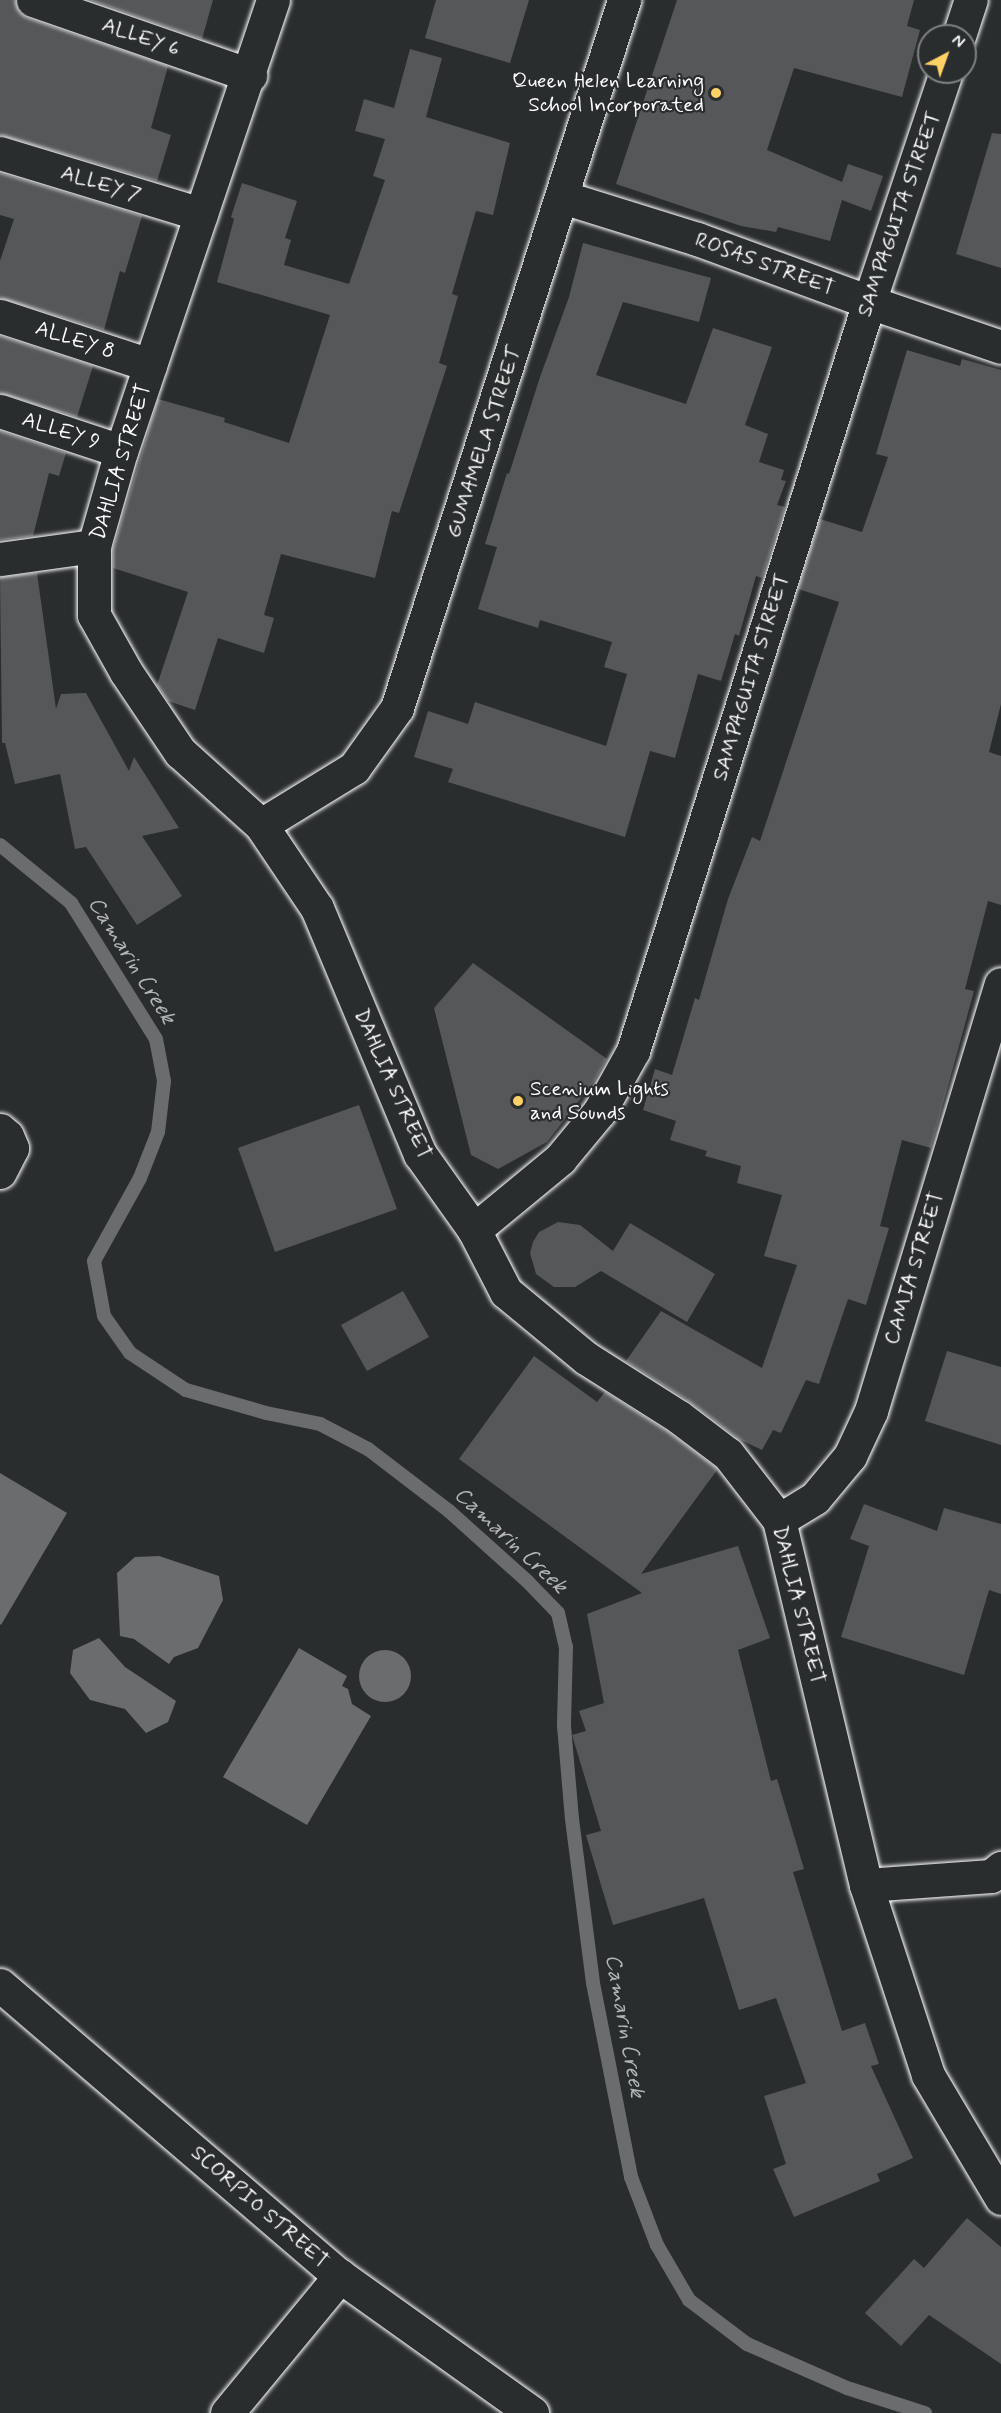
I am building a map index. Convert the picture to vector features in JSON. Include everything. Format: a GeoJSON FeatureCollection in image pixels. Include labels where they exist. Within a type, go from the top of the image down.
{"type":"FeatureCollection","features":[{"type":"Feature","properties":{"kind":"street","name":"ALLEY 6"},"geometry":{"type":"LineString","coordinates":[[33,0],[250,75]]}},
{"type":"Feature","properties":{"kind":"street","name":"DAHLIA STREET"},"geometry":{"type":"LineString","coordinates":[[273,0],[250,75],[121,451],[94,546],[94,615],[126,672],[180,752],[261,825],[317,909],[420,1154],[474,1230],[506,1292],[586,1358],[679,1417],[728,1454],[779,1520],[866,1885],[928,2075],[1001,2198]]}},
{"type":"Feature","properties":{"kind":"street","name":"GUMAMELA STREET"},"geometry":{"type":"LineString","coordinates":[[261,825],[354,768],[397,708],[624,0]]}},
{"type":"Feature","properties":{"kind":"street"},"geometry":{"type":"LineString","coordinates":[[963,24],[971,0]]}},
{"type":"Feature","properties":{"kind":"street","name":"SAMPAGUITA STREET"},"geometry":{"type":"LineString","coordinates":[[474,1230],[560,1159],[599,1112],[633,1051],[868,302],[942,84]]}},
{"type":"Feature","properties":{"kind":"street","name":"ALLEY 7"},"geometry":{"type":"LineString","coordinates":[[0,153],[201,214]]}},
{"type":"Feature","properties":{"kind":"street","name":"ROSAS STREET"},"geometry":{"type":"LineString","coordinates":[[561,197],[697,238],[868,302],[1001,347]]}},
{"type":"Feature","properties":{"kind":"street","name":"ALLEY 8"},"geometry":{"type":"LineString","coordinates":[[0,316],[150,365]]}},
{"type":"Feature","properties":{"kind":"street","name":"ALLEY 9"},"geometry":{"type":"LineString","coordinates":[[0,411],[121,451]]}},
{"type":"Feature","properties":{"kind":"street"},"geometry":{"type":"LineString","coordinates":[[0,559],[94,546]]}},
{"type":"Feature","properties":{"kind":"street","name":"CAMIA STREET"},"geometry":{"type":"LineString","coordinates":[[779,1520],[816,1498],[850,1456],[871,1412],[1001,984]]}},
{"type":"Feature","properties":{"kind":"street"},"geometry":{"type":"LineString","coordinates":[[0,1130],[7,1136],[12,1148],[0,1172]]}},
{"type":"Feature","properties":{"kind":"street"},"geometry":{"type":"LineString","coordinates":[[866,1885],[991,1876],[1001,1868]]}},
{"type":"Feature","properties":{"kind":"street","name":"SCORPIO STREET"},"geometry":{"type":"LineString","coordinates":[[0,1985],[340,2276],[532,2413]]}},
{"type":"Feature","properties":{"kind":"street"},"geometry":{"type":"LineString","coordinates":[[227,2413],[340,2276]]}},
{"type":"Feature","properties":{"kind":"shaded area"},"geometry":{"type":"Polygon","coordinates":[[[0,1473],[67,1513],[1,1625],[0,1624],[0,1473]]]}},
{"type":"Feature","properties":{"kind":"shaded area"},"geometry":{"type":"Polygon","coordinates":[[[159,1556],[219,1576],[223,1600],[198,1648],[174,1657],[169,1664],[134,1639],[120,1636],[117,1573],[135,1557],[159,1556]]]}},
{"type":"Feature","properties":{"kind":"shaded area"},"geometry":{"type":"Polygon","coordinates":[[[99,1638],[125,1667],[176,1701],[168,1722],[146,1733],[125,1709],[90,1700],[70,1673],[73,1650],[99,1638]]]}},
{"type":"Feature","properties":{"kind":"shaded area"},"geometry":{"type":"Polygon","coordinates":[[[299,1648],[347,1676],[342,1686],[348,1689],[352,1704],[371,1716],[307,1825],[223,1777],[299,1648]]]}},
{"type":"Feature","properties":{"kind":"shaded area"},"geometry":{"type":"Polygon","coordinates":[[[380,1650],[390,1650],[400,1654],[407,1661],[411,1676],[407,1691],[400,1698],[390,1702],[380,1702],[370,1698],[363,1691],[359,1681],[359,1671],[363,1661],[370,1654],[380,1650]]]}},
{"type":"Feature","properties":{"kind":"building"},"geometry":{"type":"Polygon","coordinates":[[[0,0],[15,0],[19,12],[27,18],[168,66],[151,128],[171,135],[157,181],[0,135],[0,0]]]}},
{"type":"Feature","properties":{"kind":"building"},"geometry":{"type":"Polygon","coordinates":[[[90,0],[213,0],[202,39],[90,0]]]}},
{"type":"Feature","properties":{"kind":"building"},"geometry":{"type":"Polygon","coordinates":[[[436,0],[529,0],[510,63],[425,38],[436,0]]]}},
{"type":"Feature","properties":{"kind":"building","name":"Queen Helen Learning School Incorporated"},"geometry":{"type":"Polygon","coordinates":[[[677,0],[914,0],[907,26],[917,29],[917,41],[902,97],[794,68],[767,150],[842,182],[848,164],[883,176],[871,211],[842,200],[830,241],[778,227],[776,232],[741,226],[616,184],[677,0]]]}},
{"type":"Feature","properties":{"kind":"building"},"geometry":{"type":"Polygon","coordinates":[[[410,49],[442,58],[426,117],[510,143],[493,215],[476,211],[452,294],[458,296],[439,363],[447,366],[399,513],[392,511],[375,578],[281,554],[264,615],[274,618],[264,653],[218,638],[195,710],[168,701],[157,685],[188,592],[113,568],[113,549],[158,399],[225,418],[224,422],[289,443],[330,315],[217,282],[234,219],[231,217],[242,183],[297,201],[285,238],[291,240],[284,265],[349,284],[385,180],[373,176],[385,139],[355,131],[364,99],[394,108],[410,49]]]}},
{"type":"Feature","properties":{"kind":"building"},"geometry":{"type":"Polygon","coordinates":[[[992,133],[1001,134],[1001,268],[956,254],[992,133]]]}},
{"type":"Feature","properties":{"kind":"building"},"geometry":{"type":"Polygon","coordinates":[[[0,173],[142,216],[125,273],[120,271],[104,330],[0,298],[0,261],[14,219],[0,215],[0,173]]]}},
{"type":"Feature","properties":{"kind":"building"},"geometry":{"type":"Polygon","coordinates":[[[583,243],[711,278],[699,322],[623,302],[596,375],[686,404],[713,328],[772,347],[745,425],[768,434],[759,462],[784,470],[781,480],[786,481],[777,505],[785,507],[762,578],[756,576],[739,636],[735,634],[721,681],[698,674],[675,758],[650,751],[625,837],[448,782],[453,769],[414,757],[428,711],[468,724],[475,702],[606,746],[627,674],[604,667],[612,642],[540,620],[538,628],[478,609],[497,547],[485,544],[507,473],[509,474],[569,297],[583,243]]]}},
{"type":"Feature","properties":{"kind":"building"},"geometry":{"type":"Polygon","coordinates":[[[0,336],[93,366],[77,417],[0,393],[0,336]]]}},
{"type":"Feature","properties":{"kind":"building"},"geometry":{"type":"Polygon","coordinates":[[[907,350],[960,366],[962,359],[1001,370],[1001,704],[989,752],[1001,756],[1001,905],[988,901],[965,989],[974,991],[931,1148],[902,1140],[880,1226],[889,1228],[866,1305],[848,1299],[819,1384],[806,1380],[781,1433],[773,1430],[762,1450],[739,1439],[689,1401],[626,1361],[661,1311],[762,1368],[797,1265],[764,1256],[782,1195],[737,1183],[741,1166],[705,1156],[707,1151],[670,1140],[676,1121],[643,1110],[655,1069],[672,1075],[695,998],[699,1000],[728,899],[752,837],[760,841],[839,602],[798,589],[820,519],[862,532],[888,457],[876,454],[907,350]]]}},
{"type":"Feature","properties":{"kind":"building"},"geometry":{"type":"Polygon","coordinates":[[[0,431],[66,453],[59,476],[49,473],[33,536],[0,540],[0,431]]]}},
{"type":"Feature","properties":{"kind":"building"},"geometry":{"type":"Polygon","coordinates":[[[37,573],[56,709],[61,694],[86,693],[129,771],[134,757],[179,828],[142,836],[182,896],[137,925],[86,847],[75,849],[60,774],[15,784],[5,743],[2,743],[0,577],[37,573]]]}},
{"type":"Feature","properties":{"kind":"building","name":"Scenium Lights and Sounds"},"geometry":{"type":"Polygon","coordinates":[[[473,963],[607,1059],[595,1080],[547,1142],[498,1169],[471,1155],[434,1008],[473,963]]]}},
{"type":"Feature","properties":{"kind":"building"},"geometry":{"type":"Polygon","coordinates":[[[359,1105],[397,1209],[275,1252],[238,1148],[359,1105]]]}},
{"type":"Feature","properties":{"kind":"building"},"geometry":{"type":"Polygon","coordinates":[[[558,1222],[580,1225],[613,1251],[630,1223],[715,1274],[687,1322],[601,1271],[575,1287],[554,1287],[536,1274],[530,1253],[539,1232],[558,1222]]]}},
{"type":"Feature","properties":{"kind":"building"},"geometry":{"type":"Polygon","coordinates":[[[403,1291],[429,1337],[367,1371],[341,1325],[403,1291]]]}},
{"type":"Feature","properties":{"kind":"building"},"geometry":{"type":"Polygon","coordinates":[[[947,1351],[1001,1367],[1001,1445],[925,1421],[947,1351]]]}},
{"type":"Feature","properties":{"kind":"building"},"geometry":{"type":"Polygon","coordinates":[[[534,1356],[597,1402],[605,1392],[668,1432],[715,1467],[717,1470],[641,1574],[738,1546],[770,1638],[738,1650],[771,1781],[777,1779],[804,1869],[793,1872],[842,2031],[865,2023],[879,2064],[871,2066],[913,2158],[877,2174],[880,2181],[794,2217],[773,2169],[786,2164],[764,2096],[806,2083],[776,1998],[739,2010],[704,1898],[613,1925],[586,1835],[601,1831],[572,1735],[586,1731],[579,1711],[604,1703],[587,1614],[642,1593],[459,1459],[534,1356]]]}},
{"type":"Feature","properties":{"kind":"building"},"geometry":{"type":"Polygon","coordinates":[[[864,1504],[937,1531],[944,1508],[1001,1524],[1001,1594],[989,1590],[964,1675],[841,1637],[869,1546],[850,1539],[864,1504]]]}},
{"type":"Feature","properties":{"kind":"building"},"geometry":{"type":"Polygon","coordinates":[[[967,2218],[1001,2247],[1001,2364],[929,2315],[901,2346],[865,2313],[914,2259],[924,2268],[967,2218]]]}},
{"type":"Feature","properties":{"kind":"waterway","name":"Camarin Creek"},"geometry":{"type":"LineString","coordinates":[[0,845],[71,903],[156,1039],[164,1081],[158,1132],[140,1178],[94,1261],[104,1316],[130,1353],[186,1390],[266,1413],[320,1424],[368,1449],[449,1511],[528,1582],[558,1613],[566,1647],[564,1726],[572,1819],[593,1983],[631,2177],[657,2245],[689,2300],[747,2344],[847,2388],[925,2413]]}},
{"type":"Feature","properties":{"kind":"place","name":"Queen Helen Learning School Incorporated"},"geometry":{"type":"Point","coordinates":[716,93]}},
{"type":"Feature","properties":{"kind":"place","name":"Scenium Lights and Sounds"},"geometry":{"type":"Point","coordinates":[518,1101]}}]}
